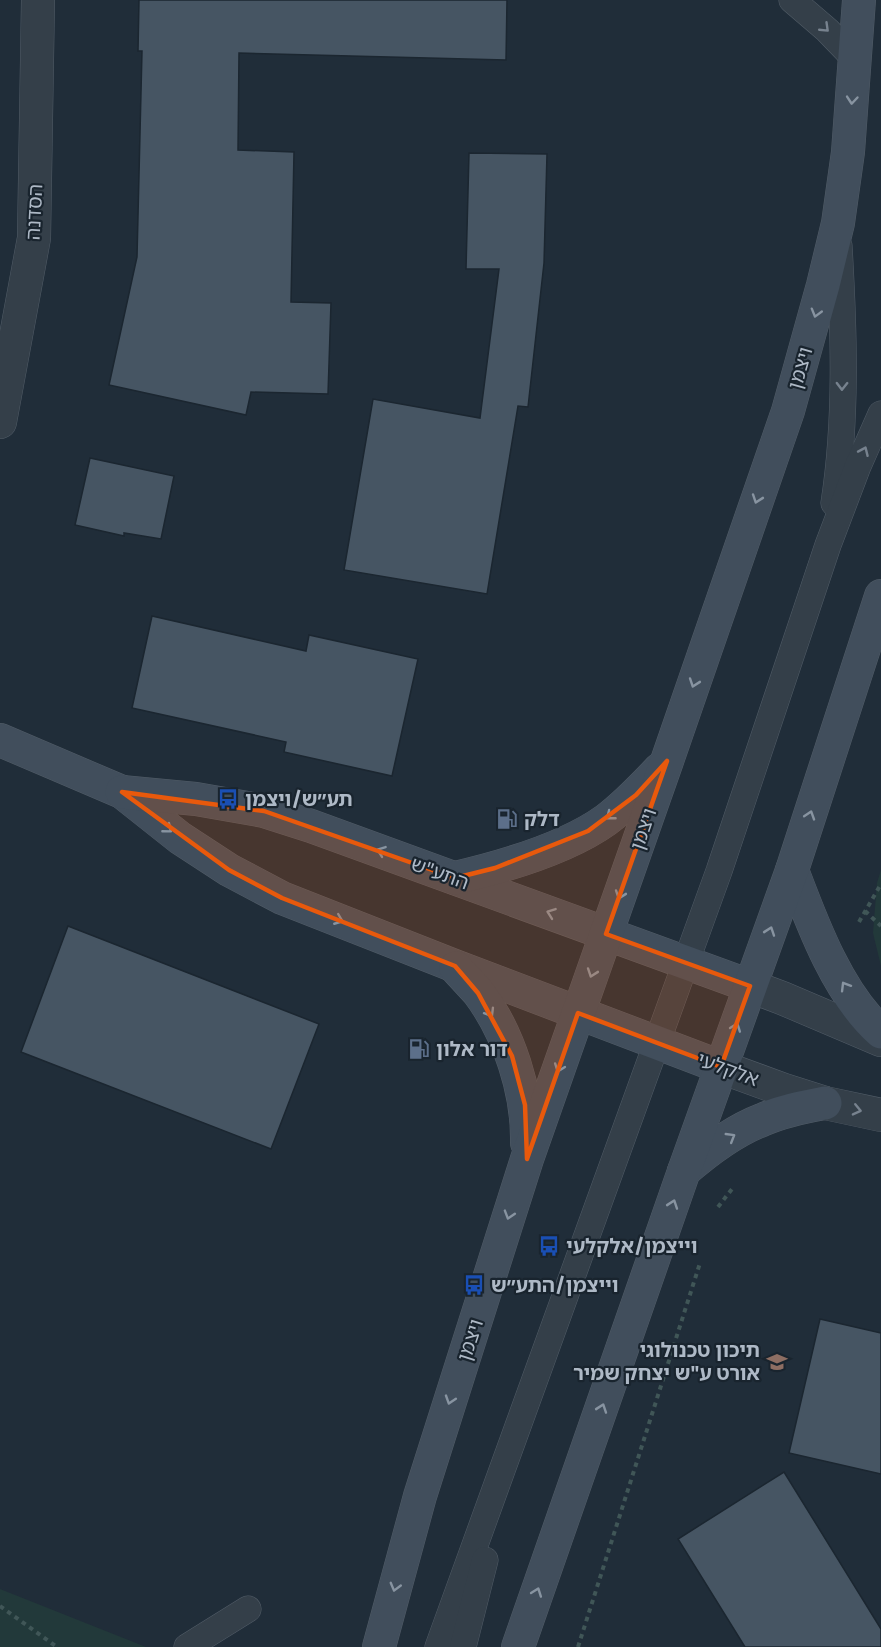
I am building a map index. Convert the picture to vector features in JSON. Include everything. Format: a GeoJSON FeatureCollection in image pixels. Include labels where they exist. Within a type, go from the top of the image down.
{"type":"FeatureCollection","features":[{"type":"Feature","properties":{"kind":"main road","name":"ויצמן"},"geometry":{"type":"LineString","coordinates":[[379,1647],[420,1496],[526,1159],[788,411],[824,285],[838,223],[848,152],[859,0]]}},
{"type":"Feature","properties":{"kind":"main road"},"geometry":{"type":"LineString","coordinates":[[518,1647],[792,870],[881,596]]}},
{"type":"Feature","properties":{"kind":"main road","name":"התע\"ש"},"geometry":{"type":"LineString","coordinates":[[0,740],[122,792],[180,838],[229,870],[282,898],[578,1013]]}},
{"type":"Feature","properties":{"kind":"main road"},"geometry":{"type":"LineString","coordinates":[[455,878],[495,868],[560,845],[588,831],[636,795],[667,761]]}},
{"type":"Feature","properties":{"kind":"main road","name":"התע\"ש"},"geometry":{"type":"LineString","coordinates":[[122,792],[196,799],[264,811],[311,826],[750,986]]}},
{"type":"Feature","properties":{"kind":"main road"},"geometry":{"type":"LineString","coordinates":[[792,870],[827,954],[847,990],[881,1032]]}},
{"type":"Feature","properties":{"kind":"main road"},"geometry":{"type":"LineString","coordinates":[[455,966],[478,993],[512,1056],[525,1105],[526,1159]]}},
{"type":"Feature","properties":{"kind":"main road","name":"אלקלעי"},"geometry":{"type":"LineString","coordinates":[[578,1013],[721,1067]]}},
{"type":"Feature","properties":{"kind":"main road"},"geometry":{"type":"LineString","coordinates":[[684,1171],[713,1148],[760,1120],[825,1103]]}},
{"type":"Feature","properties":{"kind":"street","name":"הסדנה"},"geometry":{"type":"LineString","coordinates":[[0,422],[34,238],[38,0]]}},
{"type":"Feature","properties":{"kind":"street"},"geometry":{"type":"LineString","coordinates":[[750,986],[881,1040]]}},
{"type":"Feature","properties":{"kind":"street","name":"אלקלעי"},"geometry":{"type":"LineString","coordinates":[[721,1067],[825,1103],[881,1116]]}},
{"type":"Feature","properties":{"kind":"lane"},"geometry":{"type":"LineString","coordinates":[[792,0],[827,30],[855,59]]}},
{"type":"Feature","properties":{"kind":"lane"},"geometry":{"type":"LineString","coordinates":[[828,545],[837,483],[843,393],[843,311],[838,223]]}},
{"type":"Feature","properties":{"kind":"lane"},"geometry":{"type":"LineString","coordinates":[[438,1647],[719,870],[828,545],[858,466],[881,414]]}},
{"type":"Feature","properties":{"kind":"lane"},"geometry":{"type":"LineString","coordinates":[[464,1647],[526,1402]]}},
{"type":"Feature","properties":{"kind":"lane"},"geometry":{"type":"LineString","coordinates":[[187,1647],[248,1609]]}},
{"type":"Feature","properties":{"kind":"path"},"geometry":{"type":"LineString","coordinates":[[827,954],[848,943],[881,884]]}},
{"type":"Feature","properties":{"kind":"path"},"geometry":{"type":"LineString","coordinates":[[865,911],[881,926]]}},
{"type":"Feature","properties":{"kind":"path"},"geometry":{"type":"LineString","coordinates":[[718,1208],[738,1184]]}},
{"type":"Feature","properties":{"kind":"path"},"geometry":{"type":"LineString","coordinates":[[578,1647],[700,1263]]}},
{"type":"Feature","properties":{"kind":"path"},"geometry":{"type":"LineString","coordinates":[[0,1606],[57,1647]]}},
{"type":"Feature","properties":{"kind":"highlighted area"},"geometry":{"type":"Polygon","coordinates":[[[667,761],[606,934],[750,986],[721,1067],[578,1013],[527,1159],[525,1105],[512,1056],[478,993],[455,966],[282,898],[229,870],[122,792],[264,811],[455,878],[495,868],[588,831],[636,795],[667,761]]]}},
{"type":"Feature","properties":{"kind":"green space"},"geometry":{"type":"Polygon","coordinates":[[[881,870],[881,966],[873,933],[877,883],[881,870]]]}},
{"type":"Feature","properties":{"kind":"green space"},"geometry":{"type":"Polygon","coordinates":[[[0,1589],[146,1647],[0,1647],[0,1589]]]}},
{"type":"Feature","properties":{"kind":"building"},"geometry":{"type":"Polygon","coordinates":[[[139,0],[507,0],[506,60],[239,53],[238,150],[294,152],[291,302],[331,303],[328,394],[251,392],[246,415],[109,385],[137,257],[142,51],[138,51],[139,0]]]}},
{"type":"Feature","properties":{"kind":"building"},"geometry":{"type":"Polygon","coordinates":[[[469,153],[547,154],[544,263],[528,407],[518,406],[487,594],[344,570],[373,399],[480,418],[499,269],[466,269],[469,153]]]}},
{"type":"Feature","properties":{"kind":"building"},"geometry":{"type":"Polygon","coordinates":[[[90,458],[174,476],[161,539],[124,533],[124,536],[75,525],[90,458]]]}},
{"type":"Feature","properties":{"kind":"building"},"geometry":{"type":"Polygon","coordinates":[[[152,616],[306,651],[309,635],[418,659],[392,776],[284,752],[286,742],[132,708],[152,616]]]}},
{"type":"Feature","properties":{"kind":"building"},"geometry":{"type":"Polygon","coordinates":[[[68,926],[319,1024],[271,1149],[21,1052],[68,926]]]}},
{"type":"Feature","properties":{"kind":"building"},"geometry":{"type":"Polygon","coordinates":[[[820,1319],[881,1333],[881,1474],[789,1453],[820,1319]]]}},
{"type":"Feature","properties":{"kind":"building"},"geometry":{"type":"Polygon","coordinates":[[[784,1472],[881,1629],[881,1647],[745,1647],[678,1539],[784,1472]]]}},
{"type":"Feature","properties":{"kind":"place","name":"תע״ש/ויצמן"},"geometry":{"type":"Point","coordinates":[228,799]}},
{"type":"Feature","properties":{"kind":"place","name":"דלק"},"geometry":{"type":"Point","coordinates":[507,819]}},
{"type":"Feature","properties":{"kind":"place","name":"דור אלון"},"geometry":{"type":"Point","coordinates":[419,1049]}},
{"type":"Feature","properties":{"kind":"place","name":"וייצמן/אלקלעי"},"geometry":{"type":"Point","coordinates":[549,1246]}},
{"type":"Feature","properties":{"kind":"place","name":"וייצמן/התע״ש"},"geometry":{"type":"Point","coordinates":[474,1285]}},
{"type":"Feature","properties":{"kind":"place","name":"תיכון טכנולוגי אורט ע\"ש יצחק שמיר"},"geometry":{"type":"Point","coordinates":[777,1362]}}]}
